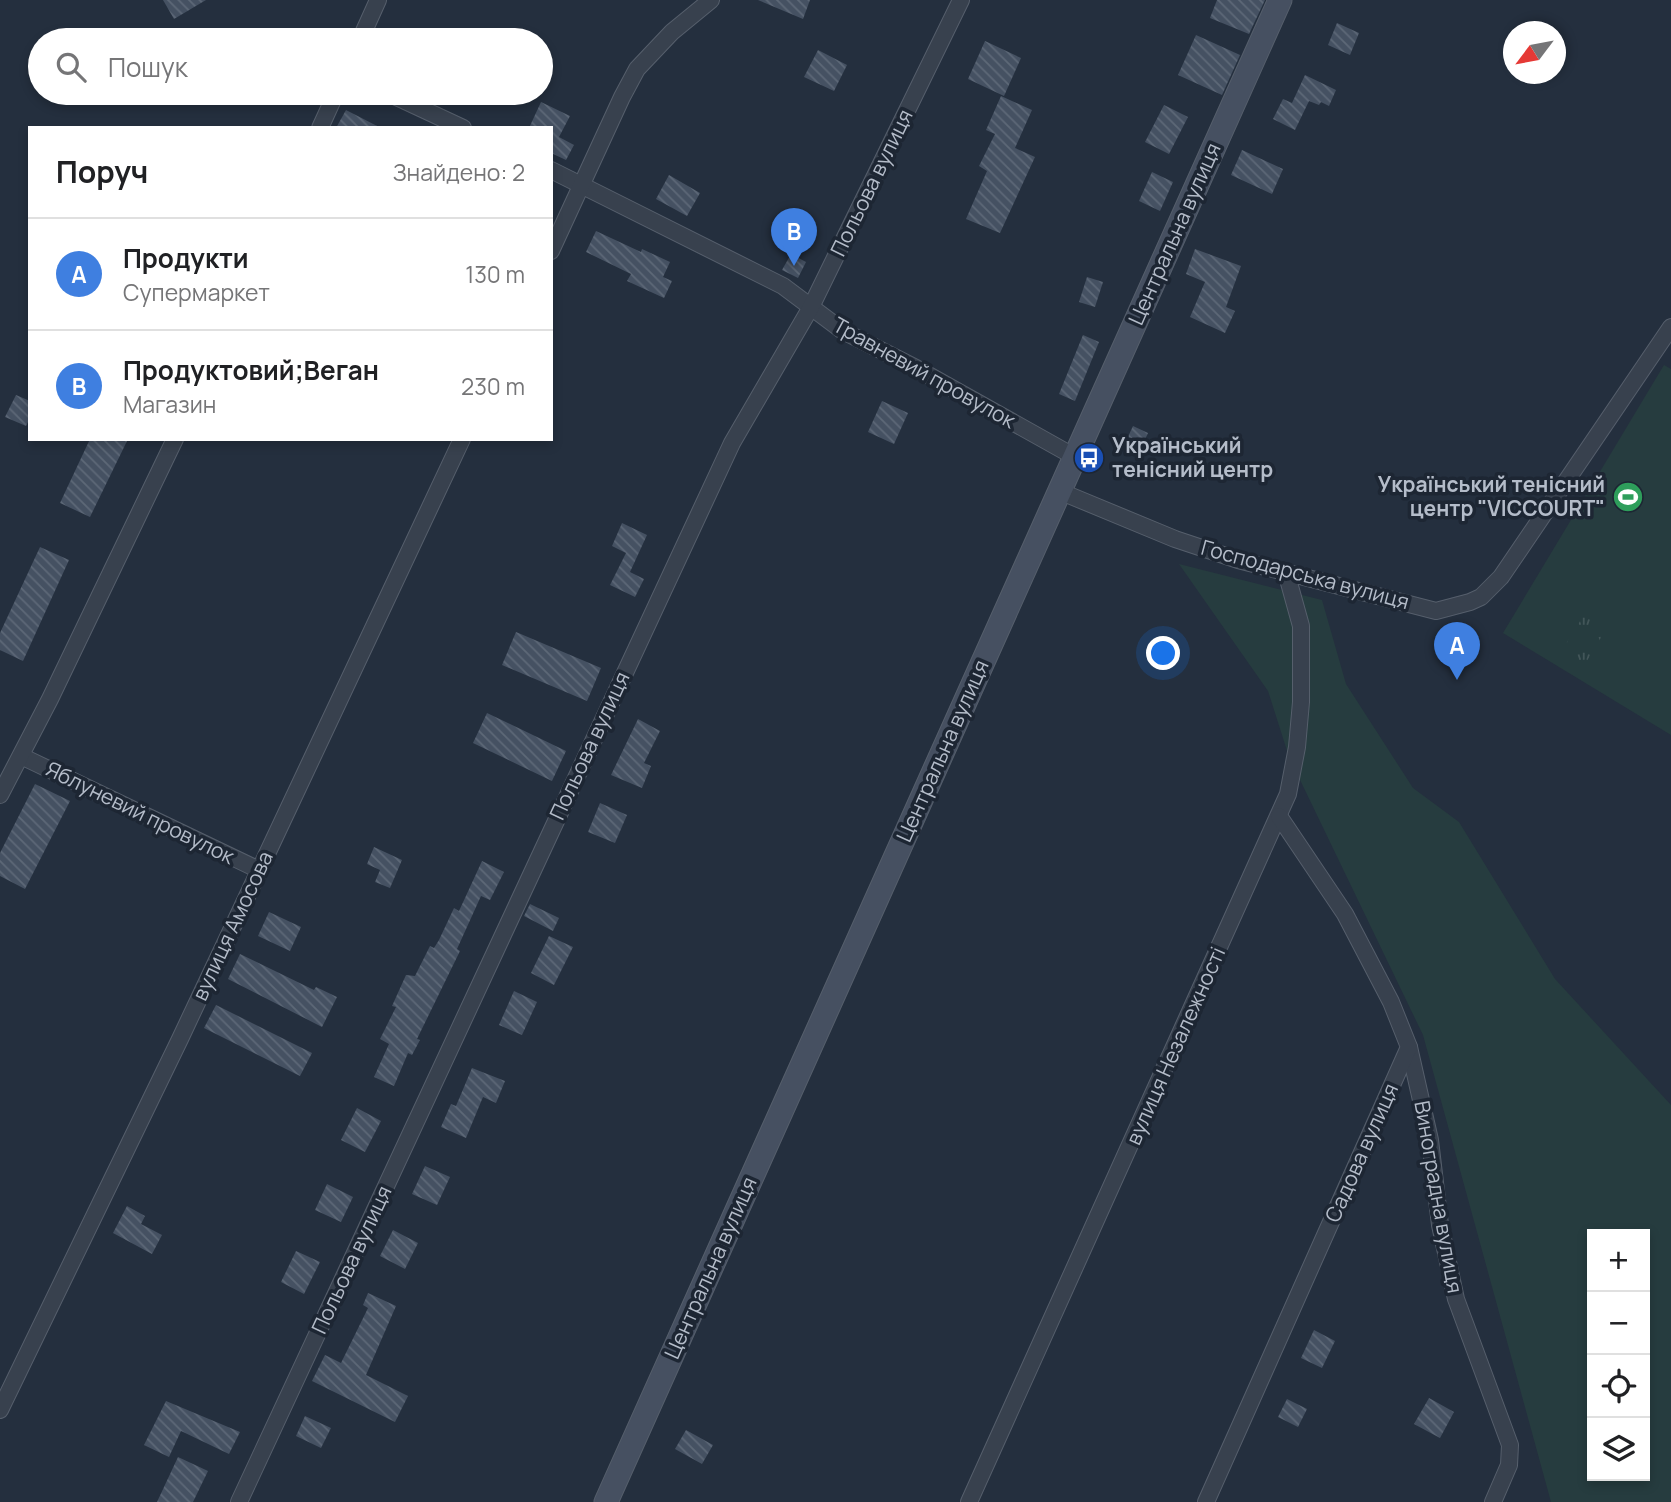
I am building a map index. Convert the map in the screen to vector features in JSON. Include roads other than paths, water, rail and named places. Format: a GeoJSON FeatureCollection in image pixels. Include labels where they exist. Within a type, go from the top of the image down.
{"type":"FeatureCollection","features":[{"type":"Feature","properties":{"kind":"main road","name":"Центральна вулиця"},"geometry":{"type":"LineString","coordinates":[[606,1502],[1280,0]]}},
{"type":"Feature","properties":{"kind":"street"},"geometry":{"type":"LineString","coordinates":[[365,28],[378,0]]}},
{"type":"Feature","properties":{"kind":"street"},"geometry":{"type":"LineString","coordinates":[[553,247],[637,69],[672,32],[711,0]]}},
{"type":"Feature","properties":{"kind":"street","name":"Польова вулиця"},"geometry":{"type":"LineString","coordinates":[[239,1502],[732,443],[811,307],[961,0]]}},
{"type":"Feature","properties":{"kind":"street"},"geometry":{"type":"LineString","coordinates":[[321,126],[331,105]]}},
{"type":"Feature","properties":{"kind":"street"},"geometry":{"type":"LineString","coordinates":[[414,105],[459,126]]}},
{"type":"Feature","properties":{"kind":"street","name":"Травневий провулок"},"geometry":{"type":"LineString","coordinates":[[553,171],[783,286],[843,331],[916,368],[1075,457]]}},
{"type":"Feature","properties":{"kind":"street","name":"Господарська вулиця"},"geometry":{"type":"LineString","coordinates":[[1059,491],[1175,539],[1238,560],[1436,611],[1481,597],[1500,578],[1671,327]]}},
{"type":"Feature","properties":{"kind":"street"},"geometry":{"type":"LineString","coordinates":[[0,795],[174,441]]}},
{"type":"Feature","properties":{"kind":"street","name":"вулиця Амосова"},"geometry":{"type":"LineString","coordinates":[[0,1410],[462,441]]}},
{"type":"Feature","properties":{"kind":"street","name":"вулиця Незалежності"},"geometry":{"type":"LineString","coordinates":[[969,1502],[1288,794],[1297,747],[1301,702],[1301,626],[1286,572]]}},
{"type":"Feature","properties":{"kind":"street","name":"Яблуневий провулок"},"geometry":{"type":"LineString","coordinates":[[21,756],[259,870]]}},
{"type":"Feature","properties":{"kind":"street"},"geometry":{"type":"LineString","coordinates":[[1279,816],[1345,914],[1391,1002],[1409,1048]]}},
{"type":"Feature","properties":{"kind":"street","name":"Садова вулиця"},"geometry":{"type":"LineString","coordinates":[[1206,1502],[1409,1048]]}},
{"type":"Feature","properties":{"kind":"street","name":"Виноградна вулиця"},"geometry":{"type":"LineString","coordinates":[[1409,1048],[1430,1140],[1440,1225],[1456,1299],[1510,1445],[1509,1465],[1493,1502]]}},
{"type":"Feature","properties":{"kind":"place","name":"Продуктовий;Веган"},"geometry":{"type":"Point","coordinates":[794,266]}},
{"type":"Feature","properties":{"kind":"place","name":"Український тенісний центр"},"geometry":{"type":"Point","coordinates":[1089,458]}},
{"type":"Feature","properties":{"kind":"place","name":"Український тенісний центр \"VICCOURT\""},"geometry":{"type":"Point","coordinates":[1628,497]}},
{"type":"Feature","properties":{"kind":"place","name":"Продукти"},"geometry":{"type":"Point","coordinates":[1457,680]}}]}
